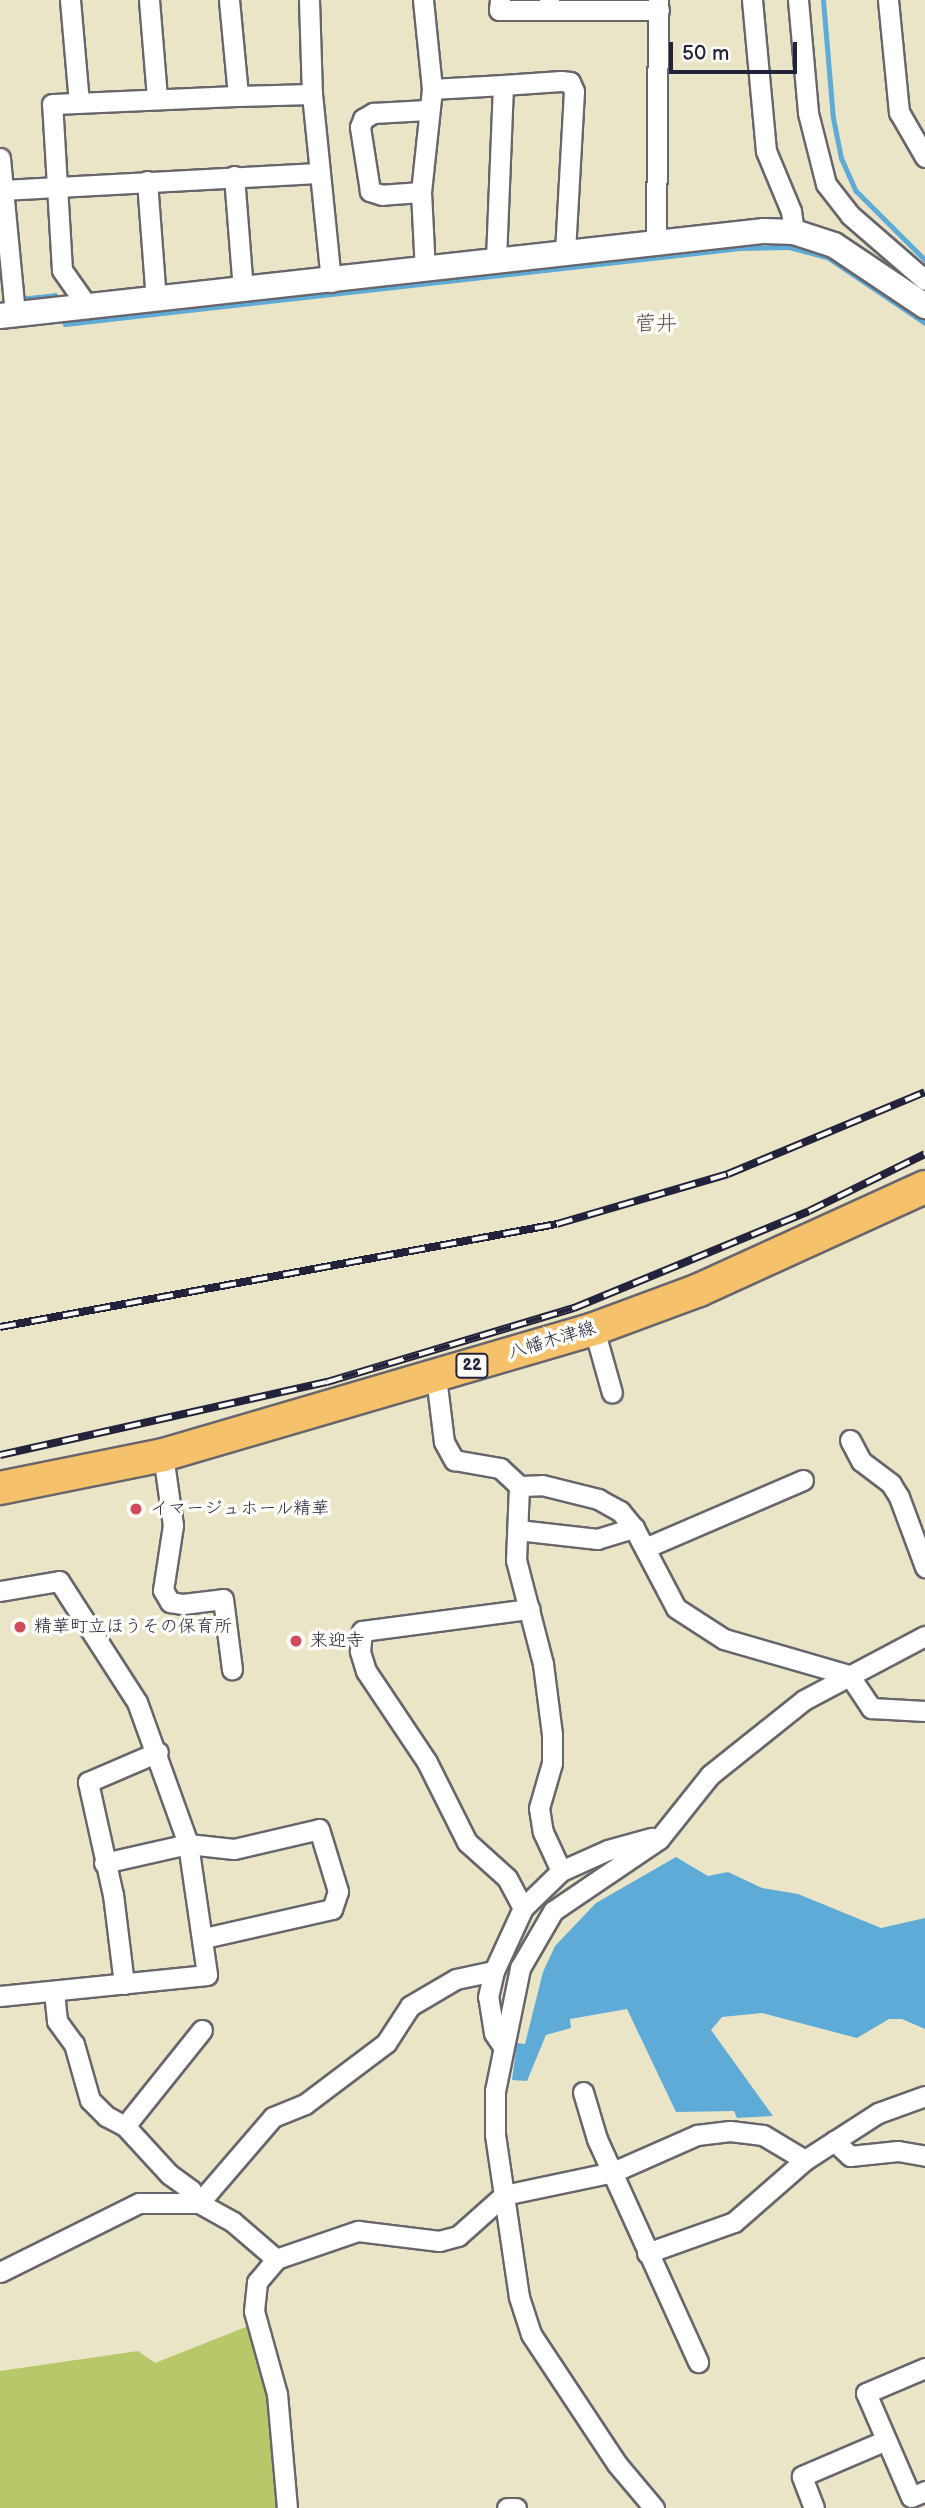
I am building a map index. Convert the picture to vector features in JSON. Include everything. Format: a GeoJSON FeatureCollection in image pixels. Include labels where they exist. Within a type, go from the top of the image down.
{"type":"FeatureCollection","features":[{"type":"Feature","properties":{"kind":"main road","name":"八幡木津線"},"geometry":{"type":"LineString","coordinates":[[0,1488],[163,1455],[594,1329],[699,1290],[925,1187]]}},
{"type":"Feature","properties":{"kind":"street"},"geometry":{"type":"LineString","coordinates":[[70,0],[79,103]]}},
{"type":"Feature","properties":{"kind":"street"},"geometry":{"type":"LineString","coordinates":[[149,0],[158,98]]}},
{"type":"Feature","properties":{"kind":"street"},"geometry":{"type":"LineString","coordinates":[[229,0],[238,96]]}},
{"type":"Feature","properties":{"kind":"street"},"geometry":{"type":"LineString","coordinates":[[309,0],[318,173],[331,282]]}},
{"type":"Feature","properties":{"kind":"street"},"geometry":{"type":"LineString","coordinates":[[423,0],[432,89],[427,110],[421,192],[425,270]]}},
{"type":"Feature","properties":{"kind":"street"},"geometry":{"type":"LineString","coordinates":[[500,0],[499,10],[549,5],[658,5],[656,242]]}},
{"type":"Feature","properties":{"kind":"street"},"geometry":{"type":"LineString","coordinates":[[752,0],[766,151],[793,218],[794,232]]}},
{"type":"Feature","properties":{"kind":"street"},"geometry":{"type":"LineString","coordinates":[[798,0],[808,113],[826,184],[850,215],[925,280]]}},
{"type":"Feature","properties":{"kind":"street"},"geometry":{"type":"LineString","coordinates":[[888,0],[899,113],[909,136],[925,157]]}},
{"type":"Feature","properties":{"kind":"street"},"geometry":{"type":"LineString","coordinates":[[432,89],[561,80],[570,82],[573,91],[565,254]]}},
{"type":"Feature","properties":{"kind":"street"},"geometry":{"type":"LineString","coordinates":[[496,262],[503,85]]}},
{"type":"Feature","properties":{"kind":"street"},"geometry":{"type":"LineString","coordinates":[[88,307],[62,270],[52,104],[312,94]]}},
{"type":"Feature","properties":{"kind":"street"},"geometry":{"type":"LineString","coordinates":[[421,192],[382,195],[370,191],[359,127],[373,113],[427,110]]}},
{"type":"Feature","properties":{"kind":"street"},"geometry":{"type":"LineString","coordinates":[[0,158],[3,223],[12,288],[10,314],[331,282],[656,242],[794,232],[834,245],[925,306]]}},
{"type":"Feature","properties":{"kind":"street"},"geometry":{"type":"LineString","coordinates":[[3,190],[318,173]]}},
{"type":"Feature","properties":{"kind":"street"},"geometry":{"type":"LineString","coordinates":[[234,176],[243,291]]}},
{"type":"Feature","properties":{"kind":"street"},"geometry":{"type":"LineString","coordinates":[[147,181],[156,300]]}},
{"type":"Feature","properties":{"kind":"street"},"geometry":{"type":"LineString","coordinates":[[594,1329],[612,1393]]}},
{"type":"Feature","properties":{"kind":"street"},"geometry":{"type":"LineString","coordinates":[[436,1377],[444,1442],[454,1460],[500,1468],[519,1486],[542,1485],[598,1499],[620,1511],[634,1528],[676,1608],[724,1639],[849,1675],[871,1708],[925,1711]]}},
{"type":"Feature","properties":{"kind":"street"},"geometry":{"type":"LineString","coordinates":[[850,1440],[861,1461],[891,1484],[899,1497],[925,1567]]}},
{"type":"Feature","properties":{"kind":"street"},"geometry":{"type":"LineString","coordinates":[[163,1455],[173,1525],[163,1590],[170,1602],[183,1604],[223,1600],[232,1669]]}},
{"type":"Feature","properties":{"kind":"street"},"geometry":{"type":"LineString","coordinates":[[645,1548],[803,1480]]}},
{"type":"Feature","properties":{"kind":"street"},"geometry":{"type":"LineString","coordinates":[[519,1486],[516,1560],[530,1609],[552,1734],[552,1763],[539,1808],[543,1832],[561,1871]]}},
{"type":"Feature","properties":{"kind":"street"},"geometry":{"type":"LineString","coordinates":[[518,1530],[597,1539],[634,1528]]}},
{"type":"Feature","properties":{"kind":"street"},"geometry":{"type":"LineString","coordinates":[[0,1591],[59,1581],[137,1702],[158,1752],[188,1844],[204,1938],[207,1975],[0,1996]]}},
{"type":"Feature","properties":{"kind":"street"},"geometry":{"type":"LineString","coordinates":[[523,1908],[507,1878],[467,1842],[427,1762],[366,1671],[360,1650],[362,1631],[530,1609]]}},
{"type":"Feature","properties":{"kind":"street"},"geometry":{"type":"LineString","coordinates":[[654,2508],[617,2464],[531,2334],[519,2297],[495,2134],[502,2045],[520,1968],[553,1911],[659,1839],[709,1775],[804,1700],[925,1636]]}},
{"type":"Feature","properties":{"kind":"street"},"geometry":{"type":"LineString","coordinates":[[124,1984],[88,1782],[158,1752]]}},
{"type":"Feature","properties":{"kind":"street"},"geometry":{"type":"LineString","coordinates":[[104,1863],[188,1844],[234,1849],[319,1829],[338,1891],[332,1909],[204,1938]]}},
{"type":"Feature","properties":{"kind":"street"},"geometry":{"type":"LineString","coordinates":[[502,2045],[494,2033],[488,1997],[494,1971],[523,1908],[561,1871],[646,1837],[659,1839]]}},
{"type":"Feature","properties":{"kind":"street"},"geometry":{"type":"LineString","coordinates":[[0,2272],[139,2203],[199,2203],[273,2117],[305,2104],[386,2043],[410,2006],[456,1979],[494,1971]]}},
{"type":"Feature","properties":{"kind":"street"},"geometry":{"type":"LineString","coordinates":[[54,1992],[57,2021],[74,2044],[84,2090],[106,2116],[125,2126],[199,2203],[233,2222],[276,2259]]}},
{"type":"Feature","properties":{"kind":"street"},"geometry":{"type":"LineString","coordinates":[[125,2126],[202,2030]]}},
{"type":"Feature","properties":{"kind":"street"},"geometry":{"type":"LineString","coordinates":[[583,2092],[647,2253],[698,2361]]}},
{"type":"Feature","properties":{"kind":"street"},"geometry":{"type":"LineString","coordinates":[[647,2253],[734,2222],[805,2160],[878,2113],[925,2096]]}},
{"type":"Feature","properties":{"kind":"street"},"geometry":{"type":"LineString","coordinates":[[287,2508],[277,2394],[254,2311],[257,2282],[276,2259],[359,2231],[439,2241],[458,2236],[504,2195],[613,2172],[681,2140],[730,2131],[763,2135],[805,2160]]}},
{"type":"Feature","properties":{"kind":"street"},"geometry":{"type":"LineString","coordinates":[[834,2141],[849,2156],[898,2151],[925,2156]]}},
{"type":"Feature","properties":{"kind":"street"},"geometry":{"type":"LineString","coordinates":[[925,2368],[866,2393],[911,2497],[925,2491]]}},
{"type":"Feature","properties":{"kind":"street"},"geometry":{"type":"LineString","coordinates":[[814,2508],[802,2476],[886,2440]]}},
{"type":"Feature","properties":{"kind":"street"},"geometry":{"type":"LineString","coordinates":[[507,2508],[516,2508]]}},
{"type":"Feature","properties":{"kind":"green space"},"geometry":{"type":"Polygon","coordinates":[[[251,2325],[268,2396],[277,2508],[0,2508],[0,2371],[138,2351],[155,2363],[251,2325]]]}},
{"type":"Feature","properties":{"kind":"water"},"geometry":{"type":"Polygon","coordinates":[[[676,1857],[708,1876],[728,1872],[762,1888],[798,1894],[881,1928],[925,1918],[925,2029],[902,2019],[889,2019],[857,2038],[762,2013],[722,2017],[711,2030],[773,2116],[737,2118],[734,2111],[676,2112],[627,2009],[570,2019],[571,2028],[546,2035],[527,2081],[512,2080],[517,2043],[525,2044],[543,1972],[555,1946],[596,1903],[676,1857]]]}},
{"type":"Feature","properties":{"kind":"waterway"},"geometry":{"type":"LineString","coordinates":[[823,0],[833,118],[841,158],[856,191],[925,260]]}},
{"type":"Feature","properties":{"kind":"waterway"},"geometry":{"type":"LineString","coordinates":[[63,317],[65,324],[740,248],[789,247],[827,257],[925,323]]}},
{"type":"Feature","properties":{"kind":"waterway"},"geometry":{"type":"LineString","coordinates":[[19,299],[55,295],[58,304]]}},
{"type":"Feature","properties":{"kind":"railway"},"geometry":{"type":"LineString","coordinates":[[0,1327],[557,1224],[728,1174],[925,1092]]}},
{"type":"Feature","properties":{"kind":"railway"},"geometry":{"type":"LineString","coordinates":[[0,1455],[327,1382],[574,1308],[809,1211],[925,1154]]}},
{"type":"Feature","properties":{"kind":"place","name":"イマージュホール精華"},"geometry":{"type":"Point","coordinates":[136,1509]}},
{"type":"Feature","properties":{"kind":"place","name":"精華町立ほうその保育所"},"geometry":{"type":"Point","coordinates":[20,1627]}},
{"type":"Feature","properties":{"kind":"place","name":"来迎寺"},"geometry":{"type":"Point","coordinates":[296,1641]}},
{"type":"Feature","properties":{"kind":"district","name":"菅井"},"geometry":{"type":"Point","coordinates":[656,324]}}]}
